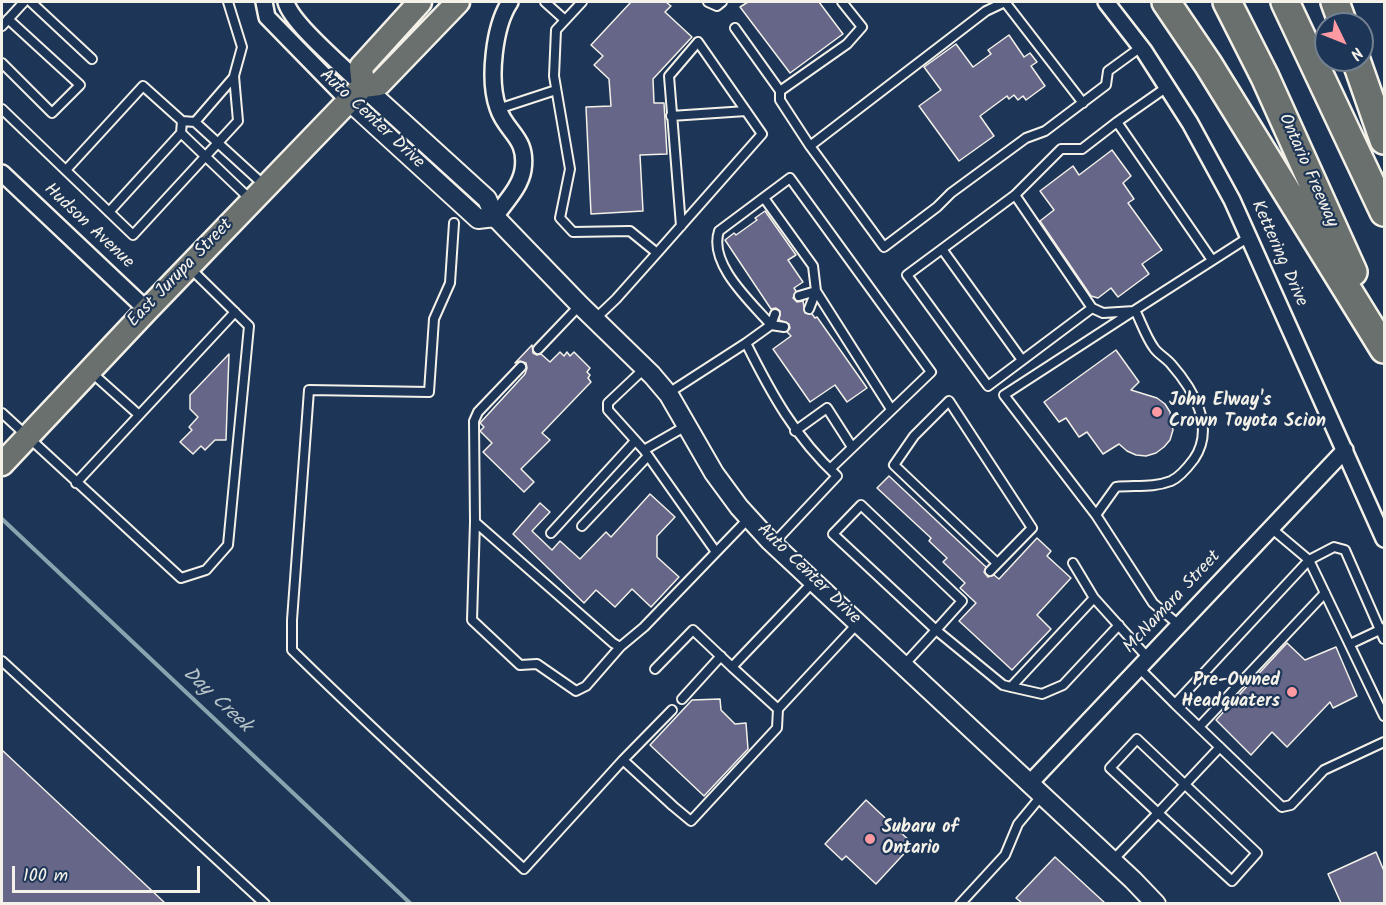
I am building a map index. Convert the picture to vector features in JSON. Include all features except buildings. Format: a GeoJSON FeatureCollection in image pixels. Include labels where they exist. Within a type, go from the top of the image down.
{"type":"FeatureCollection","features":[{"type":"Feature","properties":{"kind":"highway"},"geometry":{"type":"LineString","coordinates":[[1166,2],[1208,64],[1384,349]]}},
{"type":"Feature","properties":{"kind":"highway","name":"Ontario Freeway"},"geometry":{"type":"LineString","coordinates":[[1227,2],[1265,77],[1384,342]]}},
{"type":"Feature","properties":{"kind":"highway"},"geometry":{"type":"LineString","coordinates":[[1285,2],[1384,212]]}},
{"type":"Feature","properties":{"kind":"highway"},"geometry":{"type":"LineString","coordinates":[[1360,72],[1384,140]]}},
{"type":"Feature","properties":{"kind":"main road"},"geometry":{"type":"LineString","coordinates":[[356,93],[361,67],[420,2]]}},
{"type":"Feature","properties":{"kind":"main road","name":"East Jurupa Street"},"geometry":{"type":"LineString","coordinates":[[2,464],[356,93],[379,84],[458,2]]}},
{"type":"Feature","properties":{"kind":"street","name":"Auto Center Drive"},"geometry":{"type":"LineString","coordinates":[[264,2],[267,17],[356,93],[488,199],[495,217],[580,305],[645,367],[667,394],[714,473],[749,518],[773,544],[1156,903]]}},
{"type":"Feature","properties":{"kind":"street","name":"Auto Center Drive"},"geometry":{"type":"LineString","coordinates":[[286,2],[288,10],[316,41],[356,93]]}},
{"type":"Feature","properties":{"kind":"street"},"geometry":{"type":"LineString","coordinates":[[495,217],[520,182],[524,163],[521,144],[498,109],[494,63],[500,18],[510,2]]}},
{"type":"Feature","properties":{"kind":"street","name":"Kettering Drive"},"geometry":{"type":"LineString","coordinates":[[1106,2],[1142,47],[1195,133],[1232,200],[1384,539]]}},
{"type":"Feature","properties":{"kind":"street","name":"Hudson Avenue"},"geometry":{"type":"LineString","coordinates":[[2,173],[147,310]]}},
{"type":"Feature","properties":{"kind":"street","name":"McNamara Street"},"geometry":{"type":"LineString","coordinates":[[1035,789],[1144,663],[1345,450]]}},
{"type":"Feature","properties":{"kind":"lane"},"geometry":{"type":"LineString","coordinates":[[2,26],[24,2]]}},
{"type":"Feature","properties":{"kind":"lane"},"geometry":{"type":"LineString","coordinates":[[31,2],[92,59]]}},
{"type":"Feature","properties":{"kind":"lane"},"geometry":{"type":"LineString","coordinates":[[2,109],[133,235],[238,121],[234,77],[242,47],[228,2]]}},
{"type":"Feature","properties":{"kind":"lane"},"geometry":{"type":"LineString","coordinates":[[545,2],[565,20]]}},
{"type":"Feature","properties":{"kind":"lane"},"geometry":{"type":"LineString","coordinates":[[582,2],[556,30],[554,76],[570,169],[560,218],[573,232],[630,231],[657,253]]}},
{"type":"Feature","properties":{"kind":"lane"},"geometry":{"type":"LineString","coordinates":[[708,2],[717,6],[722,2]]}},
{"type":"Feature","properties":{"kind":"lane"},"geometry":{"type":"LineString","coordinates":[[780,91],[847,45],[862,27],[843,2]]}},
{"type":"Feature","properties":{"kind":"lane"},"geometry":{"type":"LineString","coordinates":[[810,146],[986,10],[1005,2],[1083,103]]}},
{"type":"Feature","properties":{"kind":"lane"},"geometry":{"type":"LineString","coordinates":[[2,63],[52,113],[80,85],[8,19]]}},
{"type":"Feature","properties":{"kind":"lane"},"geometry":{"type":"LineString","coordinates":[[735,28],[780,91],[780,100],[810,146],[884,247],[937,207],[951,193],[1026,138],[1045,131],[1083,103],[1106,85],[1108,71],[1142,47]]}},
{"type":"Feature","properties":{"kind":"lane"},"geometry":{"type":"LineString","coordinates":[[595,319],[616,299],[681,226],[762,134],[698,42],[669,76],[681,226]]}},
{"type":"Feature","properties":{"kind":"lane"},"geometry":{"type":"LineString","coordinates":[[195,122],[234,77]]}},
{"type":"Feature","properties":{"kind":"lane"},"geometry":{"type":"LineString","coordinates":[[66,170],[143,86],[182,121],[195,122],[218,143],[259,194]]}},
{"type":"Feature","properties":{"kind":"lane"},"geometry":{"type":"LineString","coordinates":[[1092,308],[988,386],[907,275],[1015,195],[1061,150],[1082,149],[1167,87]]}},
{"type":"Feature","properties":{"kind":"lane"},"geometry":{"type":"LineString","coordinates":[[498,109],[556,90]]}},
{"type":"Feature","properties":{"kind":"lane"},"geometry":{"type":"LineString","coordinates":[[671,116],[746,111]]}},
{"type":"Feature","properties":{"kind":"lane"},"geometry":{"type":"LineString","coordinates":[[109,212],[181,134],[182,121]]}},
{"type":"Feature","properties":{"kind":"lane"},"geometry":{"type":"LineString","coordinates":[[1117,122],[1212,260]]}},
{"type":"Feature","properties":{"kind":"lane"},"geometry":{"type":"LineString","coordinates":[[181,134],[205,157],[259,194]]}},
{"type":"Feature","properties":{"kind":"lane"},"geometry":{"type":"LineString","coordinates":[[784,327],[771,325],[723,268],[716,240],[719,231],[790,178],[931,372],[830,469]]}},
{"type":"Feature","properties":{"kind":"lane"},"geometry":{"type":"LineString","coordinates":[[1015,195],[1092,308],[1103,313],[1135,310]]}},
{"type":"Feature","properties":{"kind":"lane"},"geometry":{"type":"LineString","coordinates":[[764,198],[813,266],[816,291],[891,409]]}},
{"type":"Feature","properties":{"kind":"lane"},"geometry":{"type":"LineString","coordinates":[[454,223],[450,283],[434,319],[429,392],[309,390],[293,597],[292,650],[362,719],[524,869],[623,760],[672,710]]}},
{"type":"Feature","properties":{"kind":"lane"},"geometry":{"type":"LineString","coordinates":[[1179,625],[1153,603],[1096,515],[1004,395],[1249,237]]}},
{"type":"Feature","properties":{"kind":"lane"},"geometry":{"type":"LineString","coordinates":[[942,249],[1022,360]]}},
{"type":"Feature","properties":{"kind":"lane"},"geometry":{"type":"LineString","coordinates":[[2,414],[181,578],[206,570],[228,545],[249,326],[189,267]]}},
{"type":"Feature","properties":{"kind":"lane"},"geometry":{"type":"LineString","coordinates":[[799,296],[816,291]]}},
{"type":"Feature","properties":{"kind":"lane"},"geometry":{"type":"LineString","coordinates":[[809,309],[816,291]]}},
{"type":"Feature","properties":{"kind":"lane"},"geometry":{"type":"LineString","coordinates":[[538,349],[580,305]]}},
{"type":"Feature","properties":{"kind":"lane"},"geometry":{"type":"LineString","coordinates":[[1096,515],[1116,487],[1149,486],[1173,480],[1187,468],[1200,449],[1204,426],[1197,403],[1183,378],[1154,348],[1135,310]]}},
{"type":"Feature","properties":{"kind":"lane"},"geometry":{"type":"LineString","coordinates":[[76,483],[235,312]]}},
{"type":"Feature","properties":{"kind":"lane"},"geometry":{"type":"LineString","coordinates":[[667,394],[771,325],[775,314]]}},
{"type":"Feature","properties":{"kind":"lane"},"geometry":{"type":"LineString","coordinates":[[746,343],[795,431],[814,455],[837,476],[773,544]]}},
{"type":"Feature","properties":{"kind":"lane"},"geometry":{"type":"LineString","coordinates":[[521,367],[478,412],[474,422],[475,522],[472,620],[520,664],[537,663],[576,691],[586,686],[620,647],[644,627],[749,518]]}},
{"type":"Feature","properties":{"kind":"lane"},"geometry":{"type":"LineString","coordinates":[[645,367],[608,403],[608,410],[646,453],[716,552]]}},
{"type":"Feature","properties":{"kind":"lane"},"geometry":{"type":"LineString","coordinates":[[90,371],[139,415]]}},
{"type":"Feature","properties":{"kind":"lane"},"geometry":{"type":"LineString","coordinates":[[990,571],[1032,528],[949,401],[914,436],[894,465],[997,563]]}},
{"type":"Feature","properties":{"kind":"lane"},"geometry":{"type":"LineString","coordinates":[[795,431],[826,408],[852,447]]}},
{"type":"Feature","properties":{"kind":"lane"},"geometry":{"type":"LineString","coordinates":[[582,526],[646,453],[687,426]]}},
{"type":"Feature","properties":{"kind":"lane"},"geometry":{"type":"LineString","coordinates":[[551,533],[635,441]]}},
{"type":"Feature","properties":{"kind":"lane"},"geometry":{"type":"LineString","coordinates":[[903,666],[936,630],[964,598],[861,505],[833,534],[936,630],[1003,685],[1042,694],[1063,685],[1119,625]]}},
{"type":"Feature","properties":{"kind":"lane"},"geometry":{"type":"LineString","coordinates":[[475,522],[620,647]]}},
{"type":"Feature","properties":{"kind":"lane"},"geometry":{"type":"LineString","coordinates":[[1271,528],[1309,560],[1384,716]]}},
{"type":"Feature","properties":{"kind":"lane"},"geometry":{"type":"LineString","coordinates":[[1175,704],[1309,560],[1334,547],[1345,550],[1382,629],[1384,639]]}},
{"type":"Feature","properties":{"kind":"lane"},"geometry":{"type":"LineString","coordinates":[[1073,563],[1094,598],[1119,625],[1175,704],[1282,807],[1292,805],[1324,770],[1384,742]]}},
{"type":"Feature","properties":{"kind":"lane"},"geometry":{"type":"LineString","coordinates":[[732,667],[813,582]]}},
{"type":"Feature","properties":{"kind":"lane"},"geometry":{"type":"LineString","coordinates":[[1199,727],[1325,593]]}},
{"type":"Feature","properties":{"kind":"lane"},"geometry":{"type":"LineString","coordinates":[[1011,687],[1094,598]]}},
{"type":"Feature","properties":{"kind":"lane"},"geometry":{"type":"LineString","coordinates":[[623,760],[673,806],[692,820],[777,728],[778,709],[858,623]]}},
{"type":"Feature","properties":{"kind":"lane"},"geometry":{"type":"LineString","coordinates":[[1350,644],[1382,629]]}},
{"type":"Feature","properties":{"kind":"lane"},"geometry":{"type":"LineString","coordinates":[[655,669],[693,630],[778,709]]}},
{"type":"Feature","properties":{"kind":"lane"},"geometry":{"type":"LineString","coordinates":[[682,699],[721,656]]}},
{"type":"Feature","properties":{"kind":"lane"},"geometry":{"type":"LineString","coordinates":[[2,660],[265,903]]}},
{"type":"Feature","properties":{"kind":"lane"},"geometry":{"type":"LineString","coordinates":[[1137,739],[1257,853],[1232,880],[1158,813],[1110,768],[1137,739]]}},
{"type":"Feature","properties":{"kind":"lane"},"geometry":{"type":"LineString","coordinates":[[1112,861],[1220,747]]}},
{"type":"Feature","properties":{"kind":"lane"},"geometry":{"type":"LineString","coordinates":[[960,903],[1005,855],[1035,789]]}},
{"type":"Feature","properties":{"kind":"waterway","name":"Day Creek"},"geometry":{"type":"LineString","coordinates":[[2,519],[411,904]]}},
{"type":"Feature","properties":{"kind":"place","name":"John Elway's Crown Toyota Scion"},"geometry":{"type":"Point","coordinates":[1157,412]}},
{"type":"Feature","properties":{"kind":"place","name":"Pre-Owned Headquaters"},"geometry":{"type":"Point","coordinates":[1292,692]}},
{"type":"Feature","properties":{"kind":"place","name":"Subaru of Ontario"},"geometry":{"type":"Point","coordinates":[870,839]}}]}
